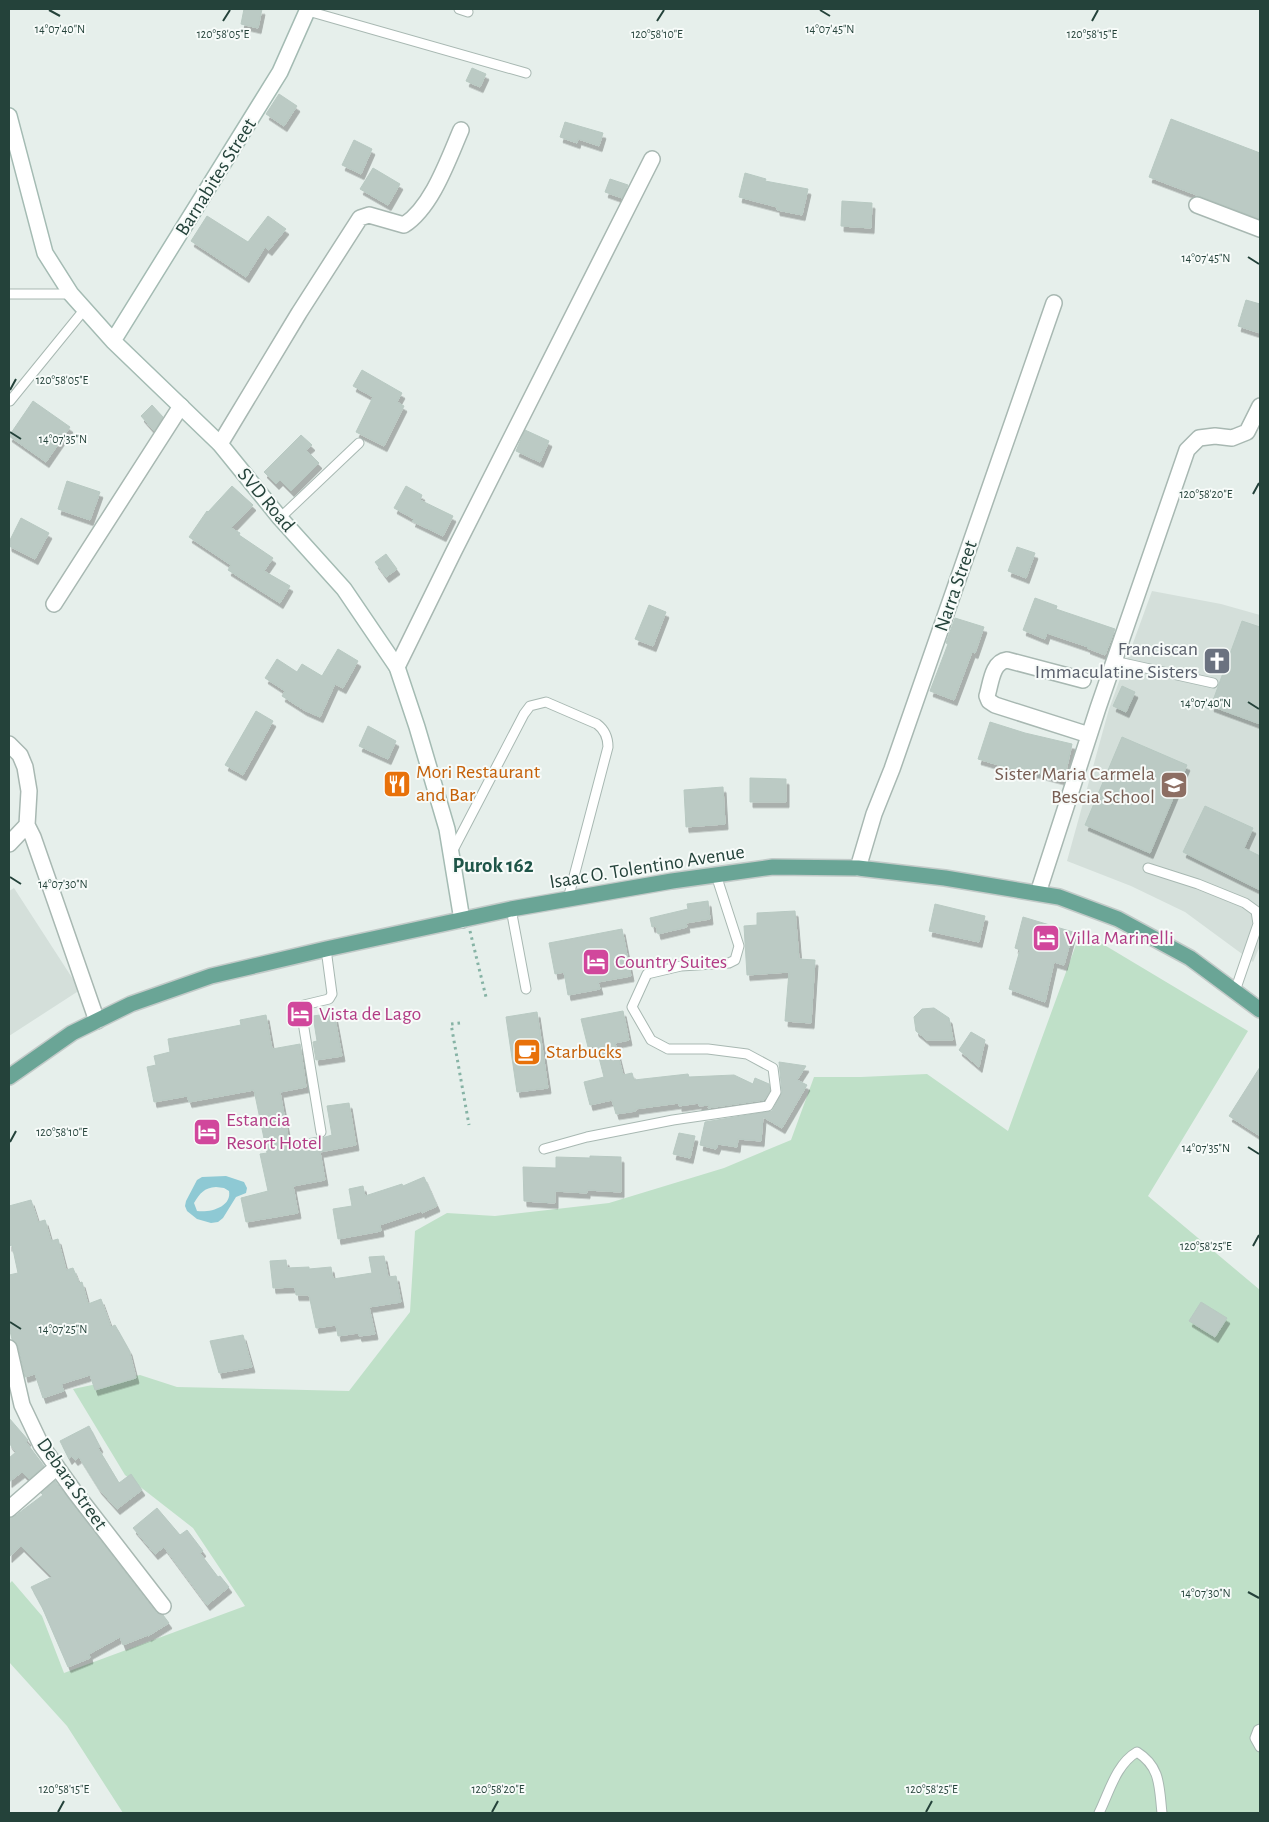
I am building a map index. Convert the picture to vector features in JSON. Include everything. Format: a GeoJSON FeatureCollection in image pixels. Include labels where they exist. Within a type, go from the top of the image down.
{"type":"FeatureCollection","features":[{"type":"Feature","properties":{"kind":"main road","name":"Isaac O. Tolentino Avenue"},"geometry":{"type":"LineString","coordinates":[[9,1077],[72,1033],[132,1004],[211,976],[511,909],[672,881],[774,867],[858,868],[945,878],[1059,897],[1118,919],[1190,958],[1260,1010]]}},
{"type":"Feature","properties":{"kind":"street","name":"Barnabites Street"},"geometry":{"type":"LineString","coordinates":[[113,341],[280,72],[308,10]]}},
{"type":"Feature","properties":{"kind":"street","name":"SVD Road"},"geometry":{"type":"LineString","coordinates":[[9,116],[45,253],[71,294],[113,341],[220,444],[280,518],[344,589],[397,667],[447,829],[464,919]]}},
{"type":"Feature","properties":{"kind":"street"},"geometry":{"type":"LineString","coordinates":[[220,444],[360,218],[369,215],[404,225],[413,220],[435,188],[461,130]]}},
{"type":"Feature","properties":{"kind":"street"},"geometry":{"type":"LineString","coordinates":[[397,667],[652,160]]}},
{"type":"Feature","properties":{"kind":"street"},"geometry":{"type":"LineString","coordinates":[[1197,205],[1260,229]]}},
{"type":"Feature","properties":{"kind":"street","name":"Narra Street"},"geometry":{"type":"LineString","coordinates":[[858,868],[874,814],[892,769],[1054,303]]}},
{"type":"Feature","properties":{"kind":"street"},"geometry":{"type":"LineString","coordinates":[[54,604],[181,406]]}},
{"type":"Feature","properties":{"kind":"street"},"geometry":{"type":"LineString","coordinates":[[1038,893],[1089,735],[1187,450],[1199,438],[1215,436],[1232,438],[1247,432],[1260,406]]}},
{"type":"Feature","properties":{"kind":"street"},"geometry":{"type":"LineString","coordinates":[[1082,680],[1007,660],[1000,661],[987,696],[989,701],[995,705],[1089,735]]}},
{"type":"Feature","properties":{"kind":"street"},"geometry":{"type":"LineString","coordinates":[[9,744],[20,755],[25,767],[28,791],[27,825],[33,837],[97,1021]]}},
{"type":"Feature","properties":{"kind":"street"},"geometry":{"type":"LineString","coordinates":[[9,844],[27,825]]}},
{"type":"Feature","properties":{"kind":"street","name":"Debara Street"},"geometry":{"type":"LineString","coordinates":[[9,1348],[22,1405],[41,1444],[163,1606]]}},
{"type":"Feature","properties":{"kind":"street"},"geometry":{"type":"LineString","coordinates":[[9,1509],[57,1467]]}},
{"type":"Feature","properties":{"kind":"lane"},"geometry":{"type":"LineString","coordinates":[[458,9],[468,12]]}},
{"type":"Feature","properties":{"kind":"lane"},"geometry":{"type":"LineString","coordinates":[[308,10],[526,73]]}},
{"type":"Feature","properties":{"kind":"lane"},"geometry":{"type":"LineString","coordinates":[[9,294],[71,294]]}},
{"type":"Feature","properties":{"kind":"lane"},"geometry":{"type":"LineString","coordinates":[[10,402],[84,310]]}},
{"type":"Feature","properties":{"kind":"lane"},"geometry":{"type":"LineString","coordinates":[[280,518],[359,442]]}},
{"type":"Feature","properties":{"kind":"lane"},"geometry":{"type":"LineString","coordinates":[[1114,661],[1213,683]]}},
{"type":"Feature","properties":{"kind":"lane"},"geometry":{"type":"LineString","coordinates":[[451,854],[524,714],[530,706],[546,702],[597,724],[603,729],[608,739],[608,747],[568,899]]}},
{"type":"Feature","properties":{"kind":"lane"},"geometry":{"type":"LineString","coordinates":[[1148,868],[1198,884],[1245,903],[1256,911],[1258,924],[1235,991]]}},
{"type":"Feature","properties":{"kind":"lane"},"geometry":{"type":"LineString","coordinates":[[544,1149],[587,1137],[673,1120],[768,1106],[776,1092],[773,1068],[746,1054],[708,1049],[668,1049],[651,1040],[632,1007],[647,974],[680,966],[729,963],[735,960],[739,946],[716,875]]}},
{"type":"Feature","properties":{"kind":"lane"},"geometry":{"type":"LineString","coordinates":[[511,909],[526,990]]}},
{"type":"Feature","properties":{"kind":"lane"},"geometry":{"type":"LineString","coordinates":[[321,1132],[300,1010],[304,1004],[329,998],[332,994],[326,949]]}},
{"type":"Feature","properties":{"kind":"lane"},"geometry":{"type":"LineString","coordinates":[[1260,1729],[1255,1738],[1260,1748]]}},
{"type":"Feature","properties":{"kind":"lane"},"geometry":{"type":"LineString","coordinates":[[1099,1813],[1120,1768],[1127,1758],[1137,1752],[1146,1758],[1157,1773],[1162,1813]]}},
{"type":"Feature","properties":{"kind":"path"},"geometry":{"type":"LineString","coordinates":[[464,919],[486,997]]}},
{"type":"Feature","properties":{"kind":"path"},"geometry":{"type":"LineString","coordinates":[[460,1023],[451,1024],[469,1125]]}},
{"type":"Feature","properties":{"kind":"shaded area","name":"Sister Maria Carmela Bescia School"},"geometry":{"type":"Polygon","coordinates":[[[1152,591],[1221,604],[1260,615],[1260,946],[1253,962],[1185,912],[1131,886],[1067,861],[1109,709],[1152,591]]]}},
{"type":"Feature","properties":{"kind":"shaded area"},"geometry":{"type":"Polygon","coordinates":[[[14,888],[80,990],[9,1036],[9,891],[14,888]]]}},
{"type":"Feature","properties":{"kind":"green space"},"geometry":{"type":"Polygon","coordinates":[[[1081,931],[1248,1031],[1148,1196],[1260,1290],[1260,1813],[123,1813],[67,1726],[9,1662],[9,1584],[12,1581],[42,1616],[64,1673],[245,1606],[193,1528],[125,1475],[73,1389],[140,1375],[177,1387],[349,1391],[410,1312],[415,1231],[447,1213],[495,1216],[609,1203],[724,1168],[791,1140],[814,1077],[927,1074],[1008,1131],[1081,931]]]}},
{"type":"Feature","properties":{"kind":"water"},"geometry":{"type":"Polygon","coordinates":[[[226,1176],[244,1182],[247,1188],[246,1193],[236,1197],[223,1218],[218,1222],[211,1223],[197,1219],[187,1211],[185,1206],[197,1180],[202,1177],[226,1176]],[[224,1188],[208,1189],[198,1196],[194,1203],[197,1211],[214,1210],[224,1205],[229,1197],[229,1191],[224,1188]]]}},
{"type":"Feature","properties":{"kind":"building"},"geometry":{"type":"Polygon","coordinates":[[[244,9],[262,9],[258,28],[241,24],[244,9]]]}},
{"type":"Feature","properties":{"kind":"building"},"geometry":{"type":"Polygon","coordinates":[[[472,68],[486,74],[480,87],[466,81],[472,68]]]}},
{"type":"Feature","properties":{"kind":"building"},"geometry":{"type":"Polygon","coordinates":[[[279,94],[297,106],[284,126],[266,114],[279,94]]]}},
{"type":"Feature","properties":{"kind":"building"},"geometry":{"type":"Polygon","coordinates":[[[1171,119],[1260,153],[1260,219],[1149,177],[1171,119]]]}},
{"type":"Feature","properties":{"kind":"building"},"geometry":{"type":"Polygon","coordinates":[[[565,122],[603,133],[599,146],[578,139],[577,143],[560,137],[565,122]]]}},
{"type":"Feature","properties":{"kind":"building"},"geometry":{"type":"Polygon","coordinates":[[[354,140],[372,149],[361,174],[342,165],[354,140]]]}},
{"type":"Feature","properties":{"kind":"building"},"geometry":{"type":"Polygon","coordinates":[[[373,168],[400,184],[388,205],[360,189],[373,168]]]}},
{"type":"Feature","properties":{"kind":"building"},"geometry":{"type":"Polygon","coordinates":[[[745,173],[766,179],[765,181],[808,189],[802,215],[777,210],[777,207],[739,197],[745,173]]]}},
{"type":"Feature","properties":{"kind":"building"},"geometry":{"type":"Polygon","coordinates":[[[610,179],[628,185],[622,198],[605,192],[610,179]]]}},
{"type":"Feature","properties":{"kind":"building"},"geometry":{"type":"Polygon","coordinates":[[[842,201],[872,203],[871,228],[841,226],[842,201]]]}},
{"type":"Feature","properties":{"kind":"building"},"geometry":{"type":"Polygon","coordinates":[[[207,216],[248,242],[268,216],[286,229],[269,250],[265,247],[246,277],[191,241],[207,216]]]}},
{"type":"Feature","properties":{"kind":"building"},"geometry":{"type":"Polygon","coordinates":[[[1246,300],[1260,304],[1260,333],[1238,326],[1246,300]]]}},
{"type":"Feature","properties":{"kind":"building"},"geometry":{"type":"Polygon","coordinates":[[[362,370],[402,393],[397,402],[404,406],[384,446],[356,432],[373,397],[353,386],[362,370]]]}},
{"type":"Feature","properties":{"kind":"building"},"geometry":{"type":"Polygon","coordinates":[[[33,401],[70,427],[46,462],[9,436],[33,401]]]}},
{"type":"Feature","properties":{"kind":"building"},"geometry":{"type":"Polygon","coordinates":[[[152,405],[163,417],[154,431],[141,416],[152,405]]]}},
{"type":"Feature","properties":{"kind":"building"},"geometry":{"type":"Polygon","coordinates":[[[525,430],[549,441],[540,462],[516,451],[525,430]]]}},
{"type":"Feature","properties":{"kind":"building"},"geometry":{"type":"Polygon","coordinates":[[[301,435],[312,445],[306,450],[319,463],[291,491],[280,480],[276,484],[264,472],[301,435]]]}},
{"type":"Feature","properties":{"kind":"building"},"geometry":{"type":"Polygon","coordinates":[[[67,481],[100,492],[90,520],[58,509],[67,481]]]}},
{"type":"Feature","properties":{"kind":"building"},"geometry":{"type":"Polygon","coordinates":[[[232,486],[253,505],[231,528],[273,558],[264,571],[290,586],[280,603],[228,570],[231,565],[189,537],[207,511],[232,486]]]}},
{"type":"Feature","properties":{"kind":"building"},"geometry":{"type":"Polygon","coordinates":[[[406,486],[422,495],[420,500],[453,516],[443,536],[412,521],[414,519],[394,508],[406,486]]]}},
{"type":"Feature","properties":{"kind":"building"},"geometry":{"type":"Polygon","coordinates":[[[21,518],[49,533],[35,559],[9,546],[9,542],[21,518]]]}},
{"type":"Feature","properties":{"kind":"building"},"geometry":{"type":"Polygon","coordinates":[[[1017,547],[1035,553],[1026,578],[1008,571],[1017,547]]]}},
{"type":"Feature","properties":{"kind":"building"},"geometry":{"type":"Polygon","coordinates":[[[386,554],[397,569],[386,577],[375,562],[386,554]]]}},
{"type":"Feature","properties":{"kind":"building"},"geometry":{"type":"Polygon","coordinates":[[[1035,598],[1057,606],[1056,609],[1115,629],[1105,655],[1047,633],[1045,639],[1023,630],[1035,598]]]}},
{"type":"Feature","properties":{"kind":"building"},"geometry":{"type":"Polygon","coordinates":[[[649,605],[666,612],[653,646],[635,639],[649,605]]]}},
{"type":"Feature","properties":{"kind":"building"},"geometry":{"type":"Polygon","coordinates":[[[955,618],[984,627],[975,653],[972,652],[954,700],[930,691],[948,644],[946,643],[955,618]]]}},
{"type":"Feature","properties":{"kind":"building"},"geometry":{"type":"Polygon","coordinates":[[[1242,621],[1260,627],[1260,724],[1211,706],[1242,621]]]}},
{"type":"Feature","properties":{"kind":"building"},"geometry":{"type":"Polygon","coordinates":[[[338,649],[358,661],[343,688],[335,684],[320,717],[304,710],[282,696],[285,691],[265,678],[277,659],[297,672],[302,664],[322,676],[338,649]]]}},
{"type":"Feature","properties":{"kind":"building"},"geometry":{"type":"Polygon","coordinates":[[[1122,686],[1135,692],[1126,712],[1113,706],[1122,686]]]}},
{"type":"Feature","properties":{"kind":"building"},"geometry":{"type":"Polygon","coordinates":[[[256,711],[273,721],[243,775],[225,765],[256,711]]]}},
{"type":"Feature","properties":{"kind":"building"},"geometry":{"type":"Polygon","coordinates":[[[990,722],[1025,733],[1072,744],[1064,780],[1034,772],[1033,775],[978,759],[990,722]]]}},
{"type":"Feature","properties":{"kind":"building"},"geometry":{"type":"Polygon","coordinates":[[[368,726],[396,741],[388,759],[359,746],[368,726]]]}},
{"type":"Feature","properties":{"kind":"building"},"geometry":{"type":"Polygon","coordinates":[[[1122,737],[1187,765],[1150,853],[1085,825],[1122,737]]]}},
{"type":"Feature","properties":{"kind":"building"},"geometry":{"type":"Polygon","coordinates":[[[750,778],[786,779],[786,802],[750,802],[750,778]]]}},
{"type":"Feature","properties":{"kind":"building"},"geometry":{"type":"Polygon","coordinates":[[[723,787],[725,824],[686,827],[684,790],[723,787]]]}},
{"type":"Feature","properties":{"kind":"building"},"geometry":{"type":"Polygon","coordinates":[[[1205,806],[1253,828],[1244,848],[1260,856],[1260,890],[1183,852],[1205,806]]]}},
{"type":"Feature","properties":{"kind":"building"},"geometry":{"type":"Polygon","coordinates":[[[708,901],[710,919],[686,923],[687,927],[658,934],[656,926],[652,927],[650,918],[688,909],[687,904],[708,901]]]}},
{"type":"Feature","properties":{"kind":"building"},"geometry":{"type":"Polygon","coordinates":[[[935,904],[985,916],[979,942],[929,931],[935,904]]]}},
{"type":"Feature","properties":{"kind":"building"},"geometry":{"type":"Polygon","coordinates":[[[795,911],[799,959],[815,960],[811,1023],[785,1021],[789,972],[747,975],[744,926],[757,925],[757,913],[795,911]]]}},
{"type":"Feature","properties":{"kind":"building"},"geometry":{"type":"Polygon","coordinates":[[[1023,917],[1073,932],[1064,965],[1054,962],[1045,1002],[1009,989],[1020,950],[1015,948],[1023,917]]]}},
{"type":"Feature","properties":{"kind":"building"},"geometry":{"type":"Polygon","coordinates":[[[622,929],[631,976],[598,982],[600,989],[568,995],[564,972],[555,974],[549,943],[622,929]]]}},
{"type":"Feature","properties":{"kind":"building"},"geometry":{"type":"Polygon","coordinates":[[[934,1008],[949,1018],[953,1040],[927,1040],[916,1031],[914,1017],[922,1009],[934,1008]]]}},
{"type":"Feature","properties":{"kind":"building"},"geometry":{"type":"Polygon","coordinates":[[[623,1011],[629,1040],[615,1043],[623,1075],[632,1073],[634,1080],[688,1074],[689,1077],[734,1075],[753,1084],[755,1078],[769,1084],[770,1091],[764,1100],[708,1108],[709,1105],[699,1106],[699,1103],[679,1106],[679,1103],[635,1109],[636,1111],[616,1114],[612,1100],[590,1105],[584,1082],[604,1077],[596,1046],[588,1047],[581,1019],[623,1011]]]}},
{"type":"Feature","properties":{"kind":"building","name":"Starbucks"},"geometry":{"type":"Polygon","coordinates":[[[537,1012],[548,1088],[517,1092],[506,1017],[537,1012]]]}},
{"type":"Feature","properties":{"kind":"building"},"geometry":{"type":"Polygon","coordinates":[[[334,1013],[342,1056],[316,1060],[313,1042],[317,1041],[313,1016],[334,1013]]]}},
{"type":"Feature","properties":{"kind":"building"},"geometry":{"type":"Polygon","coordinates":[[[266,1015],[272,1049],[300,1044],[306,1087],[280,1092],[289,1142],[332,1135],[327,1106],[349,1103],[356,1145],[320,1152],[325,1180],[293,1186],[298,1213],[246,1222],[241,1198],[268,1191],[260,1154],[267,1153],[254,1090],[189,1102],[187,1096],[154,1102],[147,1067],[156,1065],[154,1056],[170,1052],[168,1039],[241,1025],[240,1020],[266,1015]]]}},
{"type":"Feature","properties":{"kind":"building"},"geometry":{"type":"Polygon","coordinates":[[[971,1032],[985,1040],[979,1067],[959,1050],[971,1032]]]}},
{"type":"Feature","properties":{"kind":"building"},"geometry":{"type":"Polygon","coordinates":[[[779,1062],[806,1066],[797,1080],[807,1085],[782,1128],[763,1117],[761,1141],[738,1139],[737,1147],[718,1144],[716,1149],[700,1145],[705,1122],[772,1111],[782,1092],[779,1062]]]}},
{"type":"Feature","properties":{"kind":"building"},"geometry":{"type":"Polygon","coordinates":[[[1260,1067],[1260,1136],[1229,1116],[1260,1067]]]}},
{"type":"Feature","properties":{"kind":"building"},"geometry":{"type":"Polygon","coordinates":[[[679,1133],[695,1136],[690,1158],[673,1154],[679,1133]]]}},
{"type":"Feature","properties":{"kind":"building"},"geometry":{"type":"Polygon","coordinates":[[[590,1156],[621,1157],[621,1192],[587,1190],[587,1193],[555,1191],[555,1203],[524,1201],[523,1167],[556,1168],[556,1157],[590,1158],[590,1156]]]}},
{"type":"Feature","properties":{"kind":"building"},"geometry":{"type":"Polygon","coordinates":[[[424,1177],[437,1206],[422,1213],[422,1211],[380,1225],[381,1231],[338,1239],[333,1209],[352,1206],[349,1189],[363,1186],[365,1196],[402,1184],[403,1186],[424,1177]]]}},
{"type":"Feature","properties":{"kind":"building"},"geometry":{"type":"Polygon","coordinates":[[[31,1200],[38,1222],[45,1220],[51,1241],[58,1239],[66,1270],[73,1268],[79,1283],[82,1282],[88,1304],[101,1299],[111,1327],[115,1325],[129,1350],[136,1378],[95,1390],[90,1375],[61,1384],[64,1391],[43,1398],[35,1374],[25,1377],[18,1346],[12,1339],[9,1327],[9,1275],[18,1273],[12,1245],[9,1246],[9,1206],[31,1200]]]}},
{"type":"Feature","properties":{"kind":"building"},"geometry":{"type":"Polygon","coordinates":[[[384,1256],[388,1277],[396,1276],[401,1302],[369,1307],[375,1334],[359,1336],[358,1333],[338,1336],[336,1325],[316,1328],[309,1295],[296,1295],[295,1287],[273,1288],[270,1261],[286,1260],[287,1268],[331,1267],[333,1279],[372,1273],[369,1257],[384,1256]]]}},
{"type":"Feature","properties":{"kind":"building"},"geometry":{"type":"Polygon","coordinates":[[[1201,1302],[1227,1318],[1215,1337],[1189,1321],[1201,1302]]]}},
{"type":"Feature","properties":{"kind":"building"},"geometry":{"type":"Polygon","coordinates":[[[243,1335],[252,1367],[219,1373],[210,1341],[243,1335]]]}},
{"type":"Feature","properties":{"kind":"building"},"geometry":{"type":"Polygon","coordinates":[[[9,1418],[28,1440],[26,1442],[44,1466],[29,1479],[22,1472],[9,1482],[9,1458],[16,1452],[9,1443],[9,1418]]]}},
{"type":"Feature","properties":{"kind":"building"},"geometry":{"type":"Polygon","coordinates":[[[89,1426],[100,1447],[98,1448],[119,1483],[131,1474],[142,1490],[117,1509],[99,1489],[79,1457],[75,1460],[72,1456],[69,1459],[60,1441],[89,1426]]]}},
{"type":"Feature","properties":{"kind":"building"},"geometry":{"type":"Polygon","coordinates":[[[55,1481],[156,1612],[163,1615],[169,1623],[148,1636],[123,1645],[120,1637],[89,1654],[90,1658],[68,1667],[42,1607],[31,1587],[52,1577],[21,1546],[9,1557],[9,1518],[15,1516],[43,1495],[41,1493],[55,1481]]]}},
{"type":"Feature","properties":{"kind":"building"},"geometry":{"type":"Polygon","coordinates":[[[157,1508],[180,1535],[187,1530],[203,1551],[200,1553],[218,1577],[220,1576],[229,1587],[207,1605],[164,1547],[155,1554],[133,1528],[157,1508]]]}},
{"type":"Feature","properties":{"kind":"place","name":"Franciscan Immaculatine Sisters"},"geometry":{"type":"Point","coordinates":[1217,661]}},
{"type":"Feature","properties":{"kind":"place","name":"Mori Restaurant and Bar"},"geometry":{"type":"Point","coordinates":[397,784]}},
{"type":"Feature","properties":{"kind":"place","name":"Sister Maria Carmela Bescia School"},"geometry":{"type":"Point","coordinates":[1174,785]}},
{"type":"Feature","properties":{"kind":"place","name":"Villa Marinelli"},"geometry":{"type":"Point","coordinates":[1046,938]}},
{"type":"Feature","properties":{"kind":"place","name":"Country Suites"},"geometry":{"type":"Point","coordinates":[596,962]}},
{"type":"Feature","properties":{"kind":"place","name":"Vista de Lago"},"geometry":{"type":"Point","coordinates":[300,1014]}},
{"type":"Feature","properties":{"kind":"place","name":"Starbucks"},"geometry":{"type":"Point","coordinates":[527,1052]}},
{"type":"Feature","properties":{"kind":"place","name":"Estancia Resort Hotel"},"geometry":{"type":"Point","coordinates":[207,1132]}},
{"type":"Feature","properties":{"kind":"district","name":"Purok 162"},"geometry":{"type":"Point","coordinates":[493,865]}}]}
